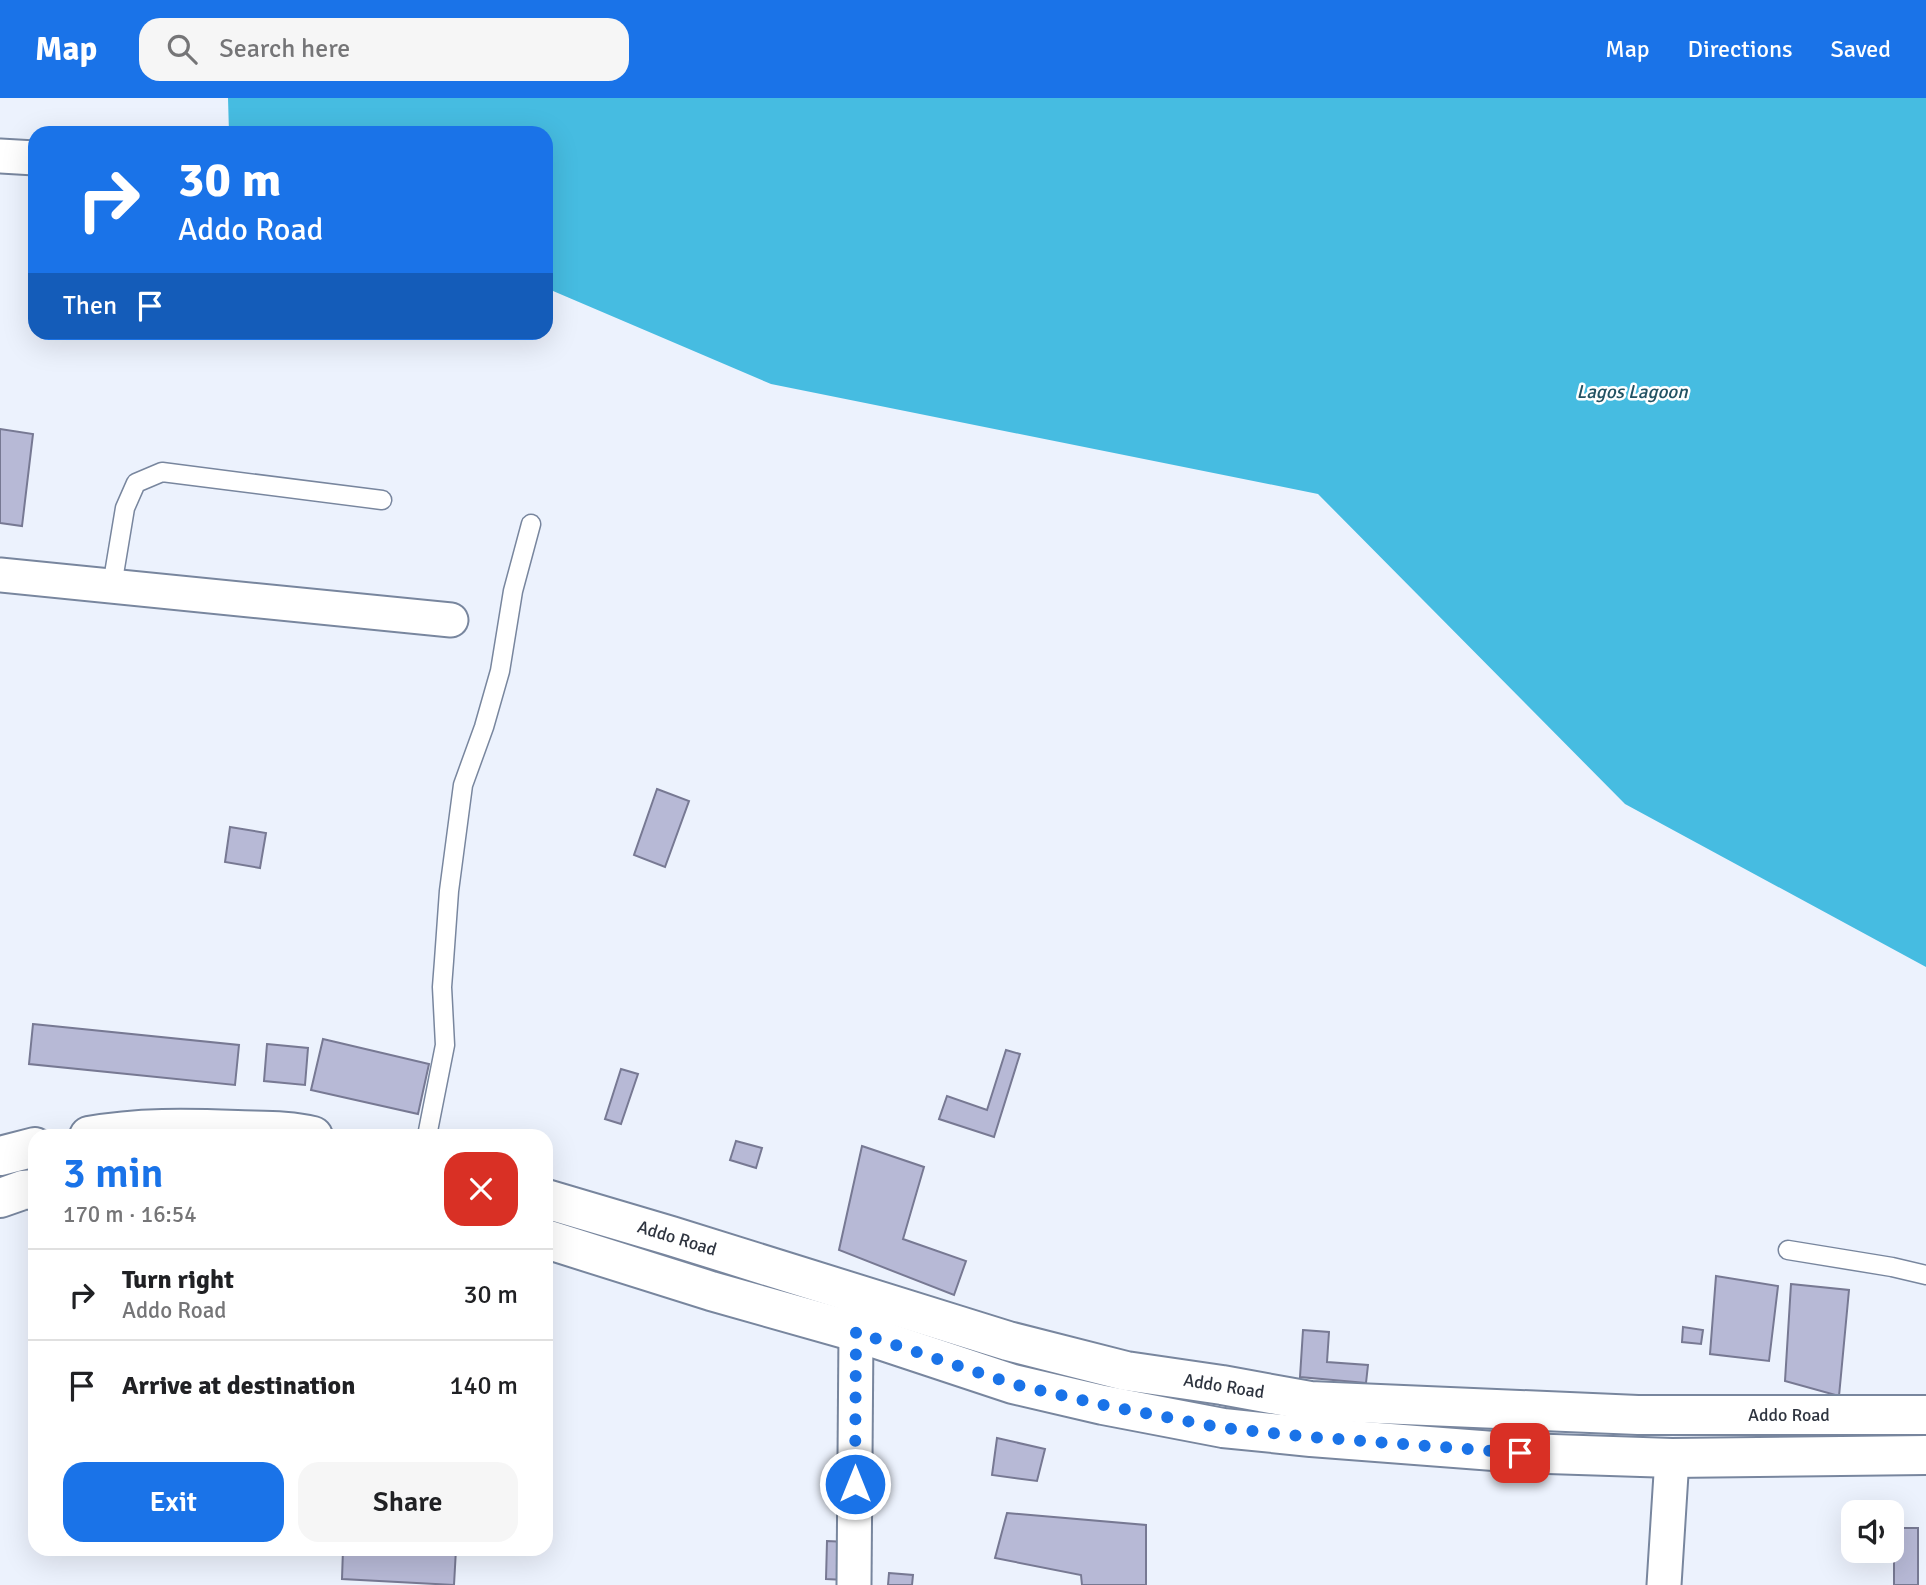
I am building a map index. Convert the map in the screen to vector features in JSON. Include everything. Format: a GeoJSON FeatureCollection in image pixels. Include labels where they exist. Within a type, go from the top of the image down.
{"type":"FeatureCollection","features":[{"type":"Feature","properties":{"kind":"main road"},"geometry":{"type":"LineString","coordinates":[[165,1129],[224,1129]]}},
{"type":"Feature","properties":{"kind":"main road"},"geometry":{"type":"LineString","coordinates":[[0,1156],[28,1149]]}},
{"type":"Feature","properties":{"kind":"main road"},"geometry":{"type":"LineString","coordinates":[[0,1198],[28,1190]]}},
{"type":"Feature","properties":{"kind":"main road","name":"Addo Road"},"geometry":{"type":"LineString","coordinates":[[553,1201],[1007,1341],[1126,1371],[1310,1401],[1638,1415],[1926,1415]]}},
{"type":"Feature","properties":{"kind":"main road"},"geometry":{"type":"LineString","coordinates":[[553,1241],[711,1291],[856,1332],[1013,1384],[1223,1428],[1520,1453],[1672,1458],[1926,1455]]}},
{"type":"Feature","properties":{"kind":"street"},"geometry":{"type":"LineString","coordinates":[[0,156],[28,158]]}},
{"type":"Feature","properties":{"kind":"street"},"geometry":{"type":"LineString","coordinates":[[0,575],[451,621]]}},
{"type":"Feature","properties":{"kind":"street"},"geometry":{"type":"LineString","coordinates":[[854,1585],[856,1332]]}},
{"type":"Feature","properties":{"kind":"street"},"geometry":{"type":"LineString","coordinates":[[1664,1585],[1672,1458]]}},
{"type":"Feature","properties":{"kind":"lane"},"geometry":{"type":"LineString","coordinates":[[113,586],[125,508],[136,483],[162,472],[382,500]]}},
{"type":"Feature","properties":{"kind":"lane"},"geometry":{"type":"LineString","coordinates":[[428,1129],[445,1045],[442,987],[449,891],[463,785],[500,671],[513,592],[531,524]]}},
{"type":"Feature","properties":{"kind":"lane"},"geometry":{"type":"LineString","coordinates":[[1788,1250],[1926,1275]]}},
{"type":"Feature","properties":{"kind":"water","name":"Lagos Lagoon"},"geometry":{"type":"Polygon","coordinates":[[[228,98],[1926,98],[1926,967],[1625,804],[1318,494],[771,384],[553,291],[553,126],[229,126],[228,98]]]}},
{"type":"Feature","properties":{"kind":"building"},"geometry":{"type":"Polygon","coordinates":[[[0,429],[33,434],[22,526],[0,523],[0,429]]]}},
{"type":"Feature","properties":{"kind":"building"},"geometry":{"type":"Polygon","coordinates":[[[657,789],[689,801],[665,867],[634,855],[657,789]]]}},
{"type":"Feature","properties":{"kind":"building"},"geometry":{"type":"Polygon","coordinates":[[[230,827],[266,833],[260,868],[225,862],[230,827]]]}},
{"type":"Feature","properties":{"kind":"building"},"geometry":{"type":"Polygon","coordinates":[[[33,1024],[239,1045],[235,1085],[29,1064],[33,1024]]]}},
{"type":"Feature","properties":{"kind":"building"},"geometry":{"type":"Polygon","coordinates":[[[323,1039],[429,1064],[418,1114],[311,1090],[323,1039]]]}},
{"type":"Feature","properties":{"kind":"building"},"geometry":{"type":"Polygon","coordinates":[[[267,1044],[308,1048],[305,1085],[264,1081],[267,1044]]]}},
{"type":"Feature","properties":{"kind":"building"},"geometry":{"type":"Polygon","coordinates":[[[1006,1050],[1020,1054],[994,1137],[939,1119],[947,1096],[987,1110],[1006,1050]]]}},
{"type":"Feature","properties":{"kind":"building"},"geometry":{"type":"Polygon","coordinates":[[[621,1069],[638,1074],[621,1124],[605,1119],[621,1069]]]}},
{"type":"Feature","properties":{"kind":"building"},"geometry":{"type":"Polygon","coordinates":[[[736,1141],[762,1148],[756,1168],[730,1160],[736,1141]]]}},
{"type":"Feature","properties":{"kind":"building"},"geometry":{"type":"Polygon","coordinates":[[[862,1146],[924,1167],[903,1239],[966,1261],[954,1295],[839,1250],[862,1146]]]}},
{"type":"Feature","properties":{"kind":"building"},"geometry":{"type":"Polygon","coordinates":[[[1716,1276],[1778,1286],[1769,1361],[1710,1354],[1716,1276]]]}},
{"type":"Feature","properties":{"kind":"building"},"geometry":{"type":"Polygon","coordinates":[[[1791,1284],[1849,1290],[1839,1396],[1785,1381],[1791,1284]]]}},
{"type":"Feature","properties":{"kind":"building"},"geometry":{"type":"Polygon","coordinates":[[[1683,1327],[1703,1330],[1701,1344],[1682,1342],[1683,1327]]]}},
{"type":"Feature","properties":{"kind":"building"},"geometry":{"type":"Polygon","coordinates":[[[1303,1330],[1329,1332],[1327,1362],[1368,1365],[1366,1383],[1300,1377],[1303,1330]]]}},
{"type":"Feature","properties":{"kind":"building"},"geometry":{"type":"Polygon","coordinates":[[[997,1438],[1045,1449],[1037,1481],[992,1475],[997,1438]]]}},
{"type":"Feature","properties":{"kind":"building"},"geometry":{"type":"Polygon","coordinates":[[[1007,1513],[1146,1525],[1146,1585],[1082,1585],[1081,1575],[995,1558],[1007,1513]]]}},
{"type":"Feature","properties":{"kind":"building"},"geometry":{"type":"Polygon","coordinates":[[[1904,1528],[1918,1528],[1918,1585],[1894,1585],[1894,1563],[1904,1563],[1904,1528]]]}},
{"type":"Feature","properties":{"kind":"building"},"geometry":{"type":"Polygon","coordinates":[[[827,1541],[847,1542],[845,1580],[826,1579],[827,1541]]]}},
{"type":"Feature","properties":{"kind":"building"},"geometry":{"type":"Polygon","coordinates":[[[343,1556],[456,1556],[454,1585],[342,1579],[343,1556]]]}},
{"type":"Feature","properties":{"kind":"building"},"geometry":{"type":"Polygon","coordinates":[[[889,1573],[913,1575],[912,1585],[888,1585],[889,1573]]]}},
{"type":"Feature","properties":{"kind":"route"},"geometry":{"type":"LineString","coordinates":[[855,1484],[856,1332],[1013,1384],[1223,1428],[1520,1453]]}}]}
